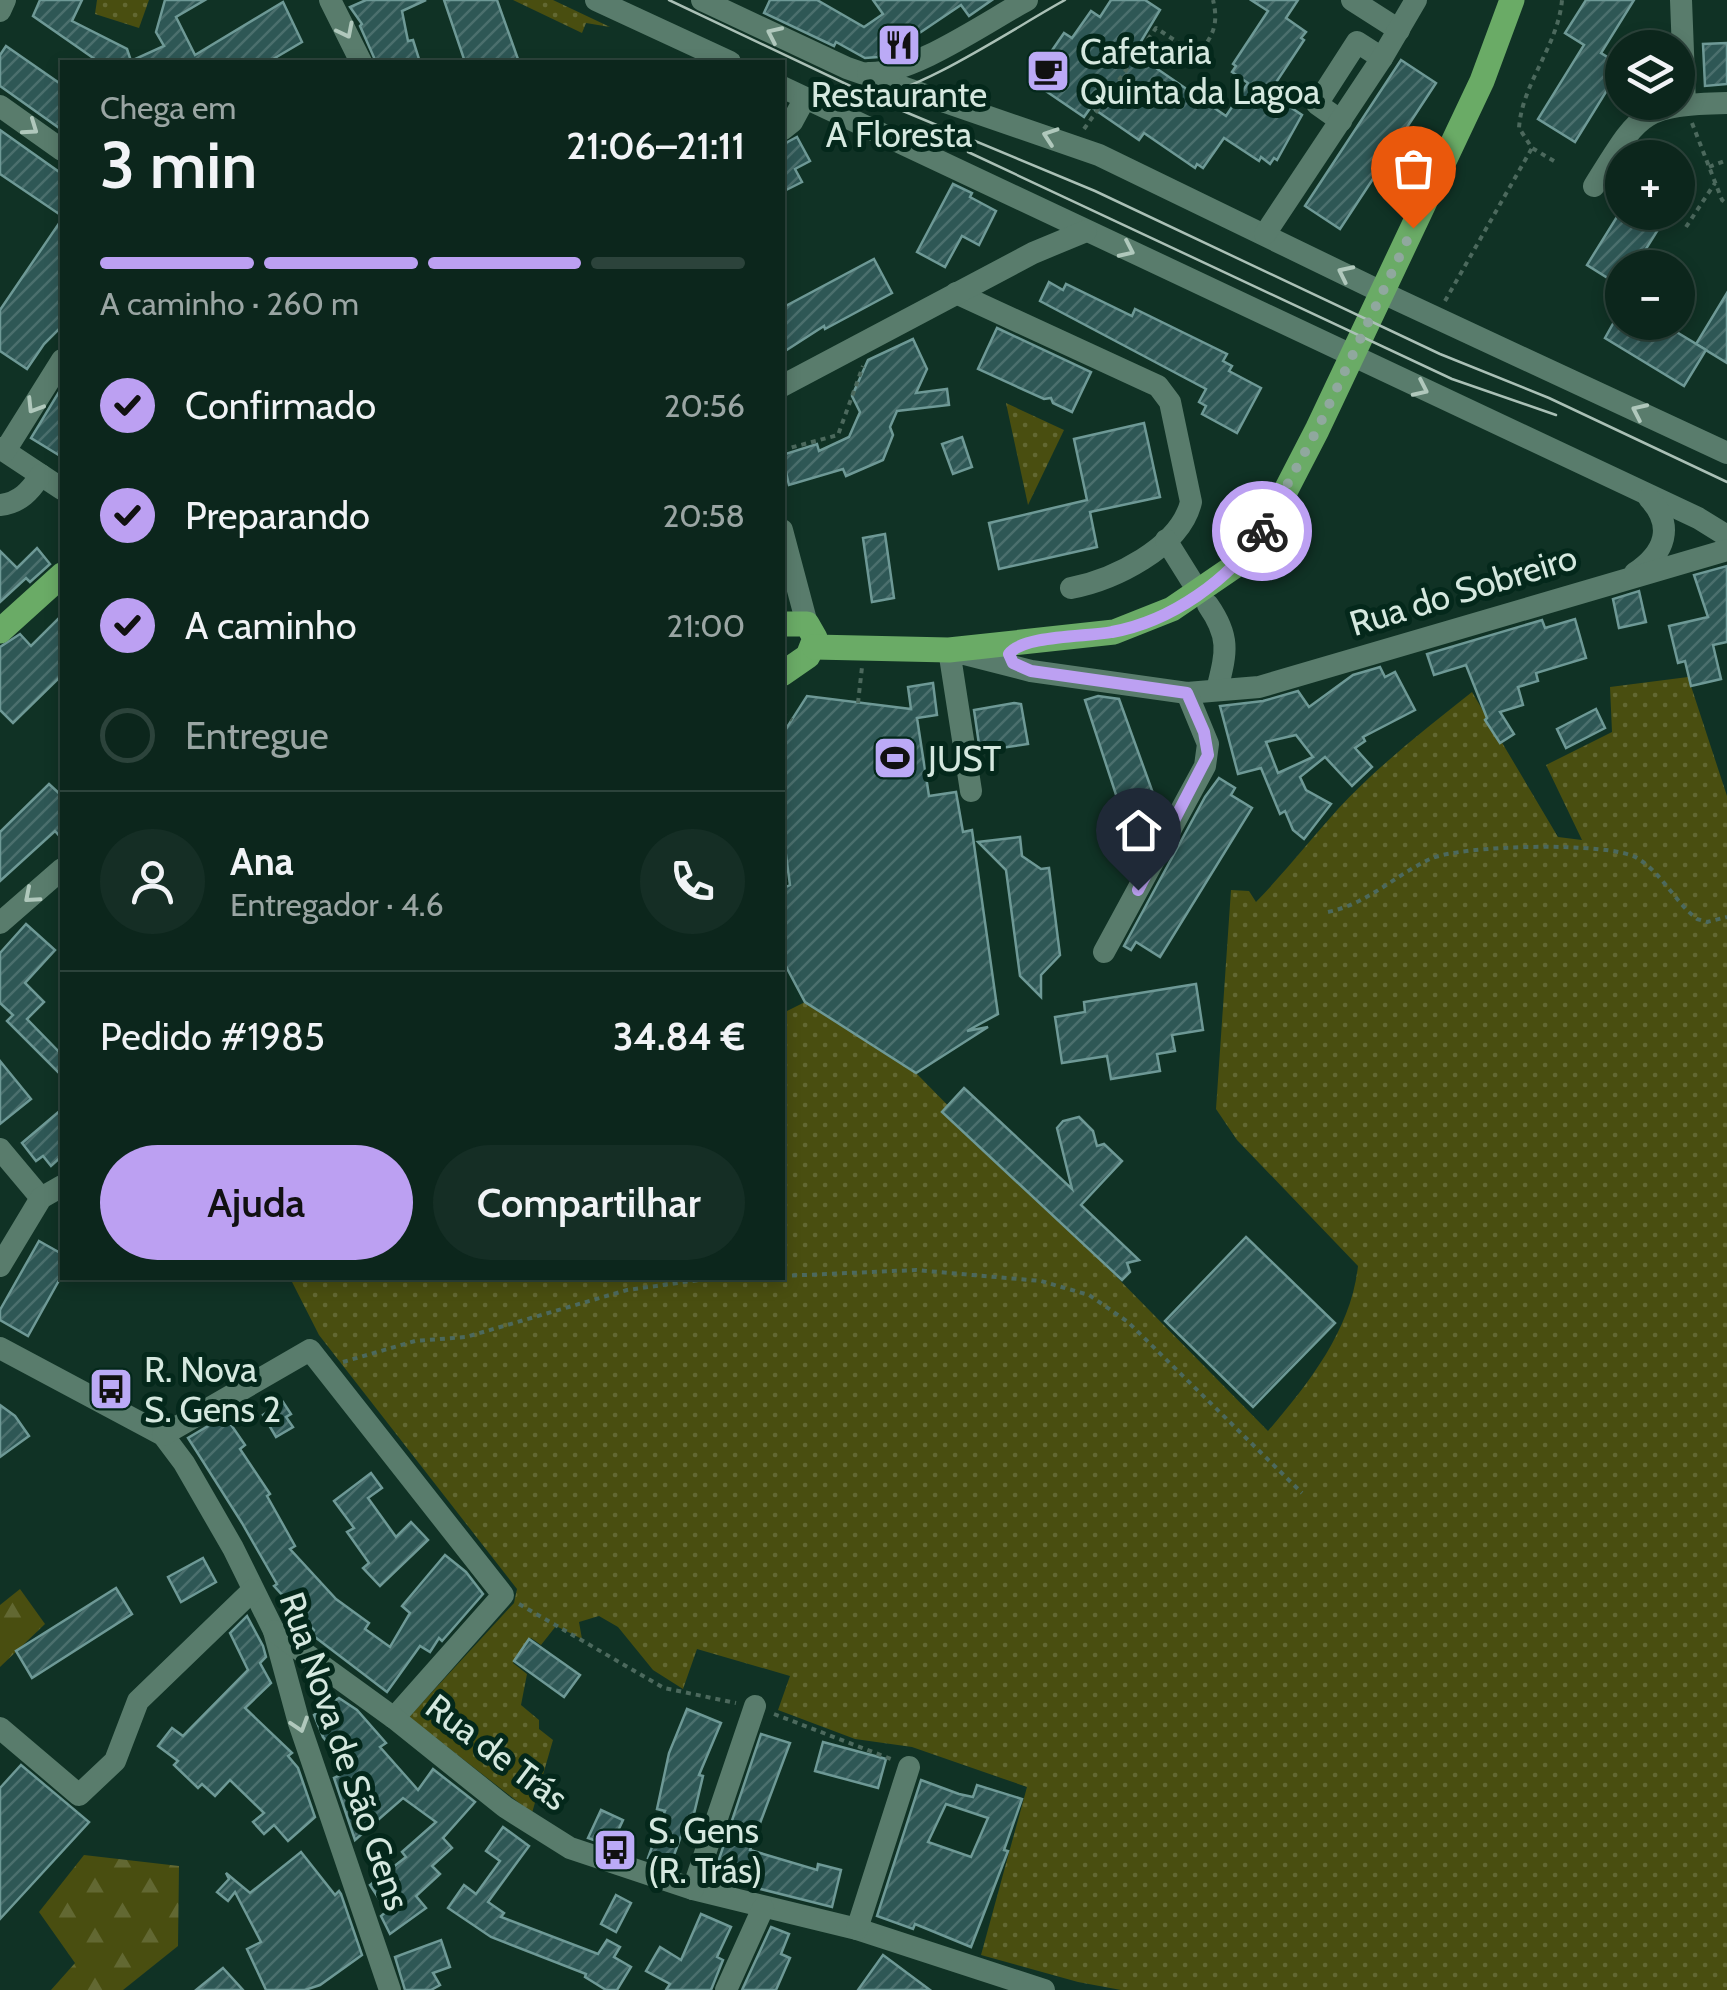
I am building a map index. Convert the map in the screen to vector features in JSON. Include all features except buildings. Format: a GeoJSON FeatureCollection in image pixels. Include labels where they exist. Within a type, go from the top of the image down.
{"type":"FeatureCollection","features":[{"type":"Feature","properties":{"kind":"main road"},"geometry":{"type":"LineString","coordinates":[[949,650],[1114,632],[1172,610],[1232,568],[1272,517],[1317,430],[1493,55],[1512,0]]}},
{"type":"Feature","properties":{"kind":"main road"},"geometry":{"type":"LineString","coordinates":[[0,631],[60,578]]}},
{"type":"Feature","properties":{"kind":"main road"},"geometry":{"type":"LineString","coordinates":[[785,672],[801,663],[797,630]]}},
{"type":"Feature","properties":{"kind":"main road","name":"Rua do Sobreiro"},"geometry":{"type":"LineString","coordinates":[[797,630],[949,650]]}},
{"type":"Feature","properties":{"kind":"street"},"geometry":{"type":"LineString","coordinates":[[0,11],[5,0]]}},
{"type":"Feature","properties":{"kind":"street"},"geometry":{"type":"LineString","coordinates":[[330,0],[360,60]]}},
{"type":"Feature","properties":{"kind":"street"},"geometry":{"type":"LineString","coordinates":[[596,0],[726,60]]}},
{"type":"Feature","properties":{"kind":"street"},"geometry":{"type":"LineString","coordinates":[[702,0],[848,68],[1074,144],[1727,453]]}},
{"type":"Feature","properties":{"kind":"street"},"geometry":{"type":"LineString","coordinates":[[848,68],[876,73],[907,66],[1027,0]]}},
{"type":"Feature","properties":{"kind":"street"},"geometry":{"type":"LineString","coordinates":[[1352,0],[1400,30]]}},
{"type":"Feature","properties":{"kind":"street"},"geometry":{"type":"LineString","coordinates":[[1265,234],[1416,0]]}},
{"type":"Feature","properties":{"kind":"street"},"geometry":{"type":"LineString","coordinates":[[1682,0],[1683,30]]}},
{"type":"Feature","properties":{"kind":"street"},"geometry":{"type":"LineString","coordinates":[[785,88],[1698,518],[1727,536]]}},
{"type":"Feature","properties":{"kind":"street"},"geometry":{"type":"LineString","coordinates":[[785,128],[806,98]]}},
{"type":"Feature","properties":{"kind":"street"},"geometry":{"type":"LineString","coordinates":[[1695,104],[1727,103]]}},
{"type":"Feature","properties":{"kind":"street"},"geometry":{"type":"LineString","coordinates":[[0,106],[60,149]]}},
{"type":"Feature","properties":{"kind":"street"},"geometry":{"type":"LineString","coordinates":[[1594,186],[1640,120]]}},
{"type":"Feature","properties":{"kind":"street"},"geometry":{"type":"LineString","coordinates":[[1034,253],[1042,232],[1039,209]]}},
{"type":"Feature","properties":{"kind":"street"},"geometry":{"type":"LineString","coordinates":[[785,383],[1034,253],[1086,230]]}},
{"type":"Feature","properties":{"kind":"street"},"geometry":{"type":"LineString","coordinates":[[956,293],[1148,381],[1166,394],[1191,502],[1184,520],[1166,540],[1111,576],[1071,588]]}},
{"type":"Feature","properties":{"kind":"street"},"geometry":{"type":"LineString","coordinates":[[60,363],[3,450],[60,487]]}},
{"type":"Feature","properties":{"kind":"street"},"geometry":{"type":"LineString","coordinates":[[0,505],[19,500],[41,475]]}},
{"type":"Feature","properties":{"kind":"street"},"geometry":{"type":"LineString","coordinates":[[1629,577],[1656,556],[1665,532],[1660,511],[1642,492]]}},
{"type":"Feature","properties":{"kind":"street"},"geometry":{"type":"LineString","coordinates":[[1166,540],[1192,580]]}},
{"type":"Feature","properties":{"kind":"street"},"geometry":{"type":"LineString","coordinates":[[785,542],[798,596],[797,630]]}},
{"type":"Feature","properties":{"kind":"street","name":"Rua do Sobreiro"},"geometry":{"type":"LineString","coordinates":[[949,650],[1031,671],[1187,693],[1259,687],[1727,550]]}},
{"type":"Feature","properties":{"kind":"street"},"geometry":{"type":"LineString","coordinates":[[1208,605],[1221,624],[1226,646],[1217,690]]}},
{"type":"Feature","properties":{"kind":"street"},"geometry":{"type":"LineString","coordinates":[[1028,642],[1014,648],[1009,658],[1031,671]]}},
{"type":"Feature","properties":{"kind":"street"},"geometry":{"type":"LineString","coordinates":[[949,650],[971,791]]}},
{"type":"Feature","properties":{"kind":"street"},"geometry":{"type":"LineString","coordinates":[[1104,952],[1204,766],[1208,744],[1187,693]]}},
{"type":"Feature","properties":{"kind":"street"},"geometry":{"type":"LineString","coordinates":[[0,924],[60,871]]}},
{"type":"Feature","properties":{"kind":"street"},"geometry":{"type":"LineString","coordinates":[[0,1149],[41,1198]]}},
{"type":"Feature","properties":{"kind":"street"},"geometry":{"type":"LineString","coordinates":[[0,1266],[41,1198],[60,1187]]}},
{"type":"Feature","properties":{"kind":"street"},"geometry":{"type":"LineString","coordinates":[[0,1348],[163,1435],[310,1350],[504,1595],[394,1718]]}},
{"type":"Feature","properties":{"kind":"street","name":"Rua Nova de São Gens"},"geometry":{"type":"LineString","coordinates":[[163,1435],[194,1479],[274,1631],[298,1723],[382,1986]]}},
{"type":"Feature","properties":{"kind":"street"},"geometry":{"type":"LineString","coordinates":[[0,1728],[79,1795],[115,1760],[138,1701],[253,1590]]}},
{"type":"Feature","properties":{"kind":"street","name":"Rua de Trás"},"geometry":{"type":"LineString","coordinates":[[274,1631],[546,1836],[570,1848],[693,1889],[857,1929],[1038,1990]]}},
{"type":"Feature","properties":{"kind":"street"},"geometry":{"type":"LineString","coordinates":[[693,1889],[755,1706]]}},
{"type":"Feature","properties":{"kind":"street"},"geometry":{"type":"LineString","coordinates":[[857,1929],[909,1767]]}},
{"type":"Feature","properties":{"kind":"street"},"geometry":{"type":"LineString","coordinates":[[726,1990],[763,1908]]}},
{"type":"Feature","properties":{"kind":"path"},"geometry":{"type":"LineString","coordinates":[[1074,144],[1156,28],[1197,56],[1211,40],[1216,26],[1213,0]]}},
{"type":"Feature","properties":{"kind":"path"},"geometry":{"type":"LineString","coordinates":[[1554,162],[1532,148],[1519,128],[1520,114],[1561,14],[1562,0]]}},
{"type":"Feature","properties":{"kind":"path"},"geometry":{"type":"LineString","coordinates":[[1691,120],[1722,200],[1727,204]]}},
{"type":"Feature","properties":{"kind":"path"},"geometry":{"type":"LineString","coordinates":[[1436,316],[1532,148]]}},
{"type":"Feature","properties":{"kind":"path"},"geometry":{"type":"LineString","coordinates":[[1709,167],[1727,160]]}},
{"type":"Feature","properties":{"kind":"path"},"geometry":{"type":"LineString","coordinates":[[1695,213],[1715,183]]}},
{"type":"Feature","properties":{"kind":"path"},"geometry":{"type":"LineString","coordinates":[[785,449],[838,435],[873,338]]}},
{"type":"Feature","properties":{"kind":"path"},"geometry":{"type":"LineString","coordinates":[[858,702],[862,658]]}},
{"type":"Feature","properties":{"kind":"path"},"geometry":{"type":"LineString","coordinates":[[785,716],[792,720]]}},
{"type":"Feature","properties":{"kind":"path"},"geometry":{"type":"LineString","coordinates":[[1328,912],[1353,906],[1434,857],[1467,850],[1581,847],[1637,858],[1696,919],[1707,922],[1727,917]]}},
{"type":"Feature","properties":{"kind":"path"},"geometry":{"type":"LineString","coordinates":[[785,882],[790,885]]}},
{"type":"Feature","properties":{"kind":"path"},"geometry":{"type":"LineString","coordinates":[[785,1276],[916,1270],[1041,1281],[1088,1295],[1128,1322],[1302,1493]]}},
{"type":"Feature","properties":{"kind":"path"},"geometry":{"type":"LineString","coordinates":[[324,1368],[415,1341],[466,1337],[627,1290],[699,1280]]}},
{"type":"Feature","properties":{"kind":"path"},"geometry":{"type":"LineString","coordinates":[[504,1595],[664,1688],[755,1706],[909,1767]]}},
{"type":"Feature","properties":{"kind":"green space"},"geometry":{"type":"Polygon","coordinates":[[[97,0],[149,0],[139,28],[95,14],[97,0]]]}},
{"type":"Feature","properties":{"kind":"green space"},"geometry":{"type":"Polygon","coordinates":[[[513,0],[553,0],[610,27],[586,23],[582,33],[513,0]]]}},
{"type":"Feature","properties":{"kind":"green space"},"geometry":{"type":"Polygon","coordinates":[[[1006,403],[1064,430],[1028,505],[1006,403]]]}},
{"type":"Feature","properties":{"kind":"green space"},"geometry":{"type":"Polygon","coordinates":[[[1688,677],[1727,796],[1727,1990],[1121,1990],[981,1955],[1027,1787],[912,1747],[855,1739],[778,1710],[790,1676],[697,1649],[683,1689],[653,1670],[618,1627],[599,1616],[579,1622],[582,1639],[556,1626],[541,1645],[531,1638],[513,1663],[527,1674],[521,1705],[539,1720],[539,1729],[553,1740],[532,1813],[409,1717],[514,1603],[517,1589],[319,1335],[291,1280],[785,1280],[785,1012],[805,1002],[916,1073],[1268,1431],[1313,1375],[1337,1334],[1347,1312],[1358,1266],[1237,1140],[1216,1109],[1231,890],[1249,891],[1256,902],[1353,793],[1472,692],[1558,837],[1582,840],[1546,765],[1612,732],[1610,687],[1688,677]]]}},
{"type":"Feature","properties":{"kind":"green space"},"geometry":{"type":"Polygon","coordinates":[[[20,1589],[45,1624],[0,1667],[0,1605],[20,1589]]]}},
{"type":"Feature","properties":{"kind":"green space"},"geometry":{"type":"Polygon","coordinates":[[[84,1855],[179,1866],[178,1946],[123,1990],[51,1990],[75,1963],[39,1912],[84,1855]]]}},
{"type":"Feature","properties":{"kind":"tram line"},"geometry":{"type":"LineString","coordinates":[[669,0],[903,111],[1095,191],[1440,354],[1549,398],[1727,482]]}},
{"type":"Feature","properties":{"kind":"tram line"},"geometry":{"type":"LineString","coordinates":[[872,96],[892,92],[941,71],[1065,0]]}},
{"type":"Feature","properties":{"kind":"tram line"},"geometry":{"type":"LineString","coordinates":[[968,152],[1452,379],[1556,415]]}},
{"type":"Feature","properties":{"kind":"way so far"},"geometry":{"type":"LineString","coordinates":[[1262,531],[1317,430],[1413,228]]}},
{"type":"Feature","properties":{"kind":"place","name":"Restaurante A Floresta"},"geometry":{"type":"Point","coordinates":[899,45]}},
{"type":"Feature","properties":{"kind":"place","name":"Cafetaria Quinta da Lagoa"},"geometry":{"type":"Point","coordinates":[1048,71]}},
{"type":"Feature","properties":{"kind":"place","name":"JUST"},"geometry":{"type":"Point","coordinates":[895,758]}},
{"type":"Feature","properties":{"kind":"place","name":"R. Nova S. Gens 2"},"geometry":{"type":"Point","coordinates":[111,1389]}},
{"type":"Feature","properties":{"kind":"place","name":"S. Gens (R. Trás)"},"geometry":{"type":"Point","coordinates":[615,1850]}},
{"type":"Feature","properties":{"kind":"route"},"geometry":{"type":"LineString","coordinates":[[1138,890],[1208,755],[1204,732],[1187,693],[1031,671],[1013,663],[1009,654],[1028,642],[1114,632],[1145,622],[1187,601],[1217,580],[1262,531]]}}]}
